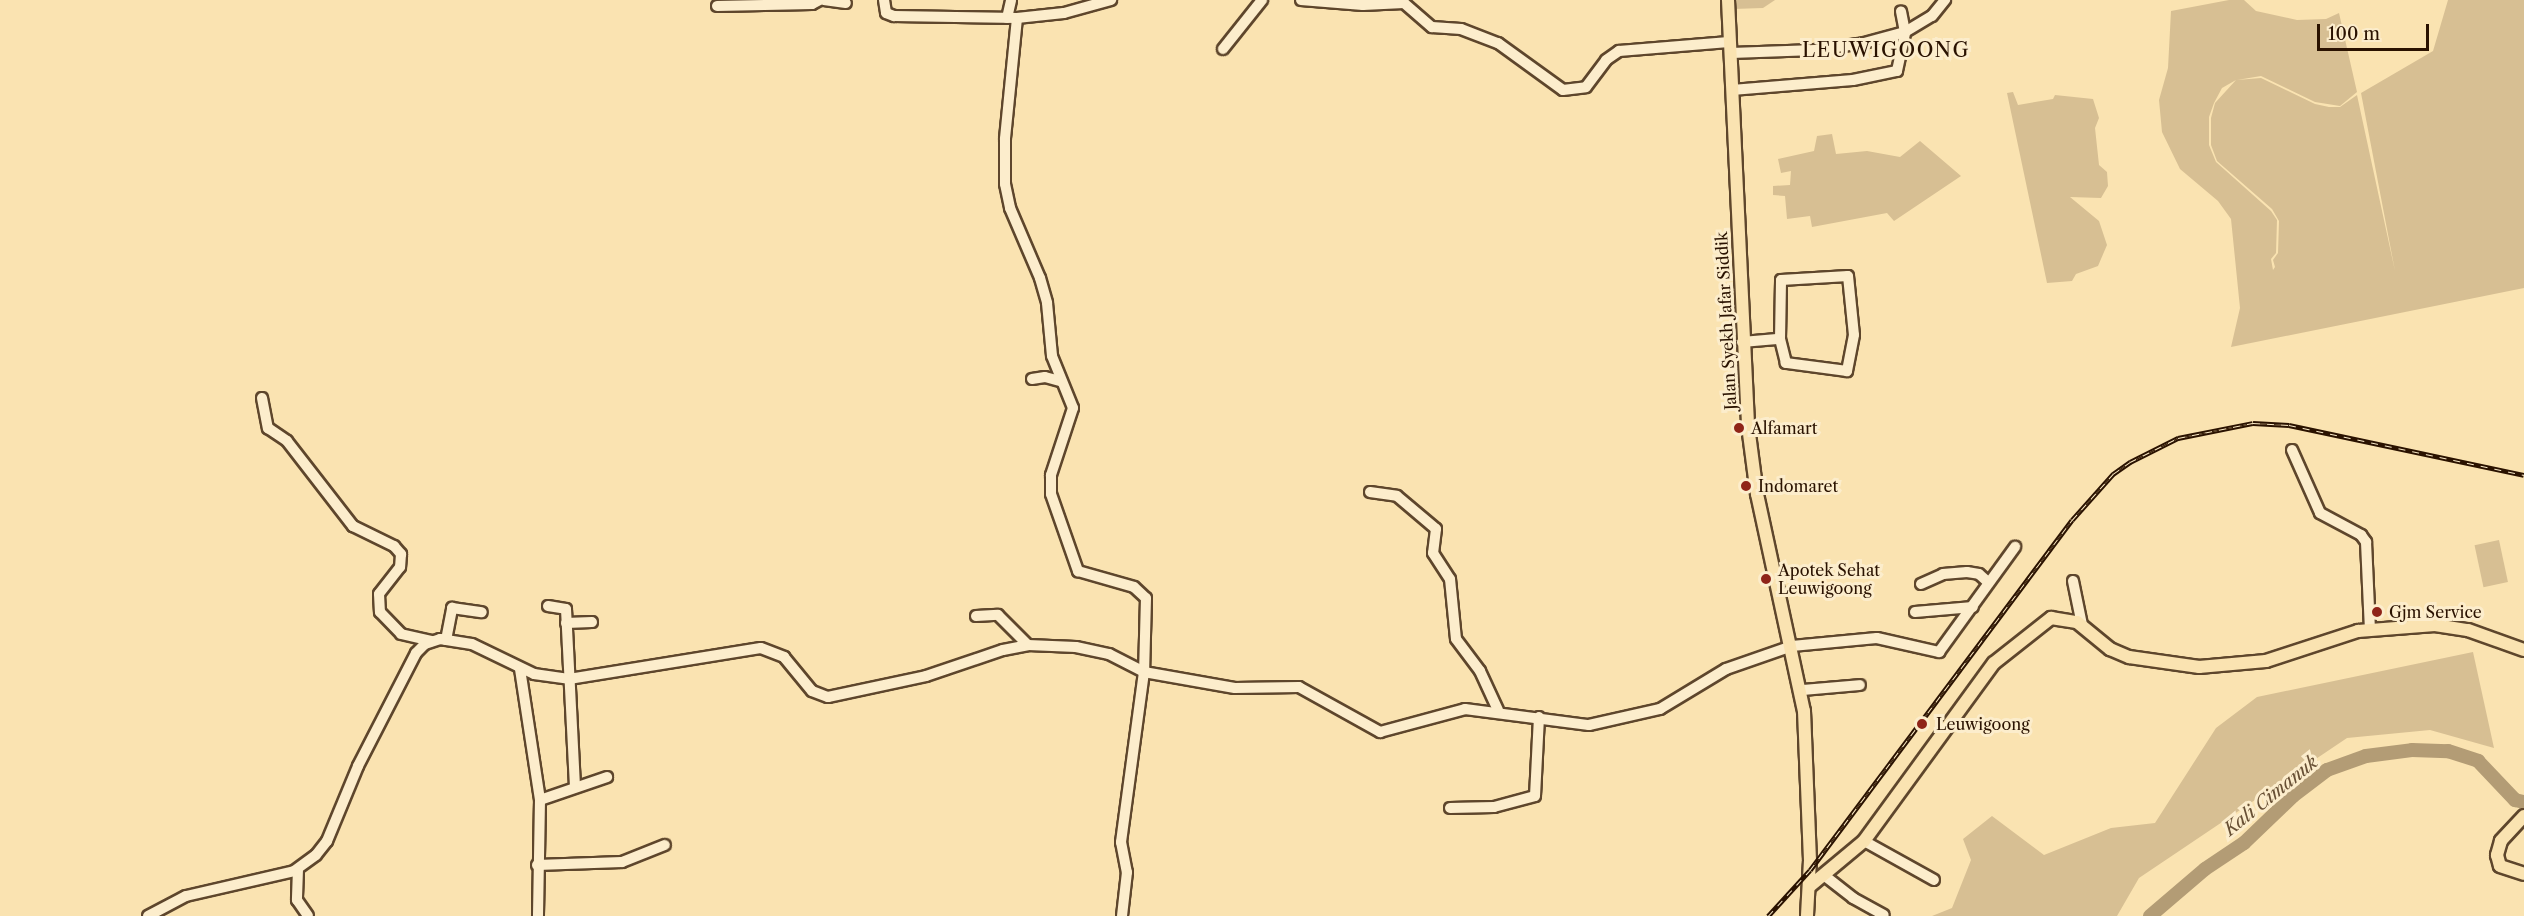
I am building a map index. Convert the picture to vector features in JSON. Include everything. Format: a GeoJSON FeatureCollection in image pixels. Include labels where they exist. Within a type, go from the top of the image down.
{"type":"FeatureCollection","features":[{"type":"Feature","properties":{"kind":"main road","name":"Jalan Syekh Jafar Siddik"},"geometry":{"type":"LineString","coordinates":[[1728,0],[1742,342],[1751,458],[1802,690],[1810,886],[1807,916]]}},
{"type":"Feature","properties":{"kind":"main road"},"geometry":{"type":"LineString","coordinates":[[1810,886],[1825,876],[1864,841],[2007,649],[2051,618],[2068,618],[2082,625],[2110,649],[2129,657],[2199,667],[2266,661],[2327,639],[2370,629],[2449,625],[2524,651]]}},
{"type":"Feature","properties":{"kind":"main road"},"geometry":{"type":"LineString","coordinates":[[2524,816],[2501,841],[2497,855],[2500,866],[2524,874]]}},
{"type":"Feature","properties":{"kind":"street"},"geometry":{"type":"LineString","coordinates":[[717,6],[812,4],[822,0],[846,3]]}},
{"type":"Feature","properties":{"kind":"street"},"geometry":{"type":"LineString","coordinates":[[884,0],[886,13],[894,16],[1012,18],[1064,13],[1110,0]]}},
{"type":"Feature","properties":{"kind":"street"},"geometry":{"type":"LineString","coordinates":[[1011,0],[1005,184],[1010,208],[1040,278],[1047,303],[1052,356],[1060,381],[1073,408],[1052,475],[1053,503],[1078,571],[1134,586],[1146,598],[1144,672],[1121,842],[1127,872],[1122,916]]}},
{"type":"Feature","properties":{"kind":"street"},"geometry":{"type":"LineString","coordinates":[[1223,49],[1262,0]]}},
{"type":"Feature","properties":{"kind":"street"},"geometry":{"type":"LineString","coordinates":[[1301,0],[1363,5],[1404,3],[1432,27],[1461,29],[1498,43],[1563,90],[1586,87],[1606,60],[1619,51],[1730,48],[1834,49],[1905,32],[1932,16],[1945,0]]}},
{"type":"Feature","properties":{"kind":"street"},"geometry":{"type":"LineString","coordinates":[[1732,90],[1852,80],[1897,71],[1905,32],[1901,11]]}},
{"type":"Feature","properties":{"kind":"street"},"geometry":{"type":"LineString","coordinates":[[1848,276],[1854,335],[1847,371],[1788,364],[1782,358],[1780,339],[1781,280],[1848,276]]}},
{"type":"Feature","properties":{"kind":"street"},"geometry":{"type":"LineString","coordinates":[[1742,342],[1780,339]]}},
{"type":"Feature","properties":{"kind":"street"},"geometry":{"type":"LineString","coordinates":[[1032,379],[1045,377],[1060,381]]}},
{"type":"Feature","properties":{"kind":"street"},"geometry":{"type":"LineString","coordinates":[[262,398],[268,428],[287,441],[353,525],[394,546],[401,554],[400,567],[379,594],[380,612],[401,634],[432,641],[446,640],[472,645],[520,669],[569,679],[761,648],[784,657],[812,691],[828,697],[926,676],[982,655],[1028,645],[1095,649],[1144,672],[1235,688],[1299,687],[1380,732],[1450,711],[1498,710],[1580,725],[1644,714],[1726,669],[1792,646],[1877,638],[1939,652],[2015,547]]}},
{"type":"Feature","properties":{"kind":"street"},"geometry":{"type":"LineString","coordinates":[[2292,450],[2320,513],[2361,535],[2366,542],[2370,629]]}},
{"type":"Feature","properties":{"kind":"street"},"geometry":{"type":"LineString","coordinates":[[1370,492],[1397,496],[1436,529],[1432,550],[1450,579],[1456,639],[1480,671],[1498,710]]}},
{"type":"Feature","properties":{"kind":"street"},"geometry":{"type":"LineString","coordinates":[[1921,584],[1943,574],[1967,572],[1981,575],[1988,582]]}},
{"type":"Feature","properties":{"kind":"street"},"geometry":{"type":"LineString","coordinates":[[2073,581],[2082,625]]}},
{"type":"Feature","properties":{"kind":"street"},"geometry":{"type":"LineString","coordinates":[[548,606],[564,606],[575,787]]}},
{"type":"Feature","properties":{"kind":"street"},"geometry":{"type":"LineString","coordinates":[[1915,612],[1973,607]]}},
{"type":"Feature","properties":{"kind":"street"},"geometry":{"type":"LineString","coordinates":[[446,640],[452,608],[482,612]]}},
{"type":"Feature","properties":{"kind":"street"},"geometry":{"type":"LineString","coordinates":[[976,616],[998,615],[1028,645]]}},
{"type":"Feature","properties":{"kind":"street"},"geometry":{"type":"LineString","coordinates":[[566,623],[592,622]]}},
{"type":"Feature","properties":{"kind":"street"},"geometry":{"type":"LineString","coordinates":[[148,916],[186,896],[298,869],[323,848],[358,766],[416,653],[432,641]]}},
{"type":"Feature","properties":{"kind":"street"},"geometry":{"type":"LineString","coordinates":[[520,669],[540,800],[537,865],[538,916]]}},
{"type":"Feature","properties":{"kind":"street"},"geometry":{"type":"LineString","coordinates":[[1802,690],[1860,685]]}},
{"type":"Feature","properties":{"kind":"street"},"geometry":{"type":"LineString","coordinates":[[1450,808],[1502,806],[1535,796],[1539,717]]}},
{"type":"Feature","properties":{"kind":"street"},"geometry":{"type":"LineString","coordinates":[[540,800],[607,777]]}},
{"type":"Feature","properties":{"kind":"street"},"geometry":{"type":"LineString","coordinates":[[1864,841],[1934,880]]}},
{"type":"Feature","properties":{"kind":"street"},"geometry":{"type":"LineString","coordinates":[[537,865],[622,862],[665,845]]}},
{"type":"Feature","properties":{"kind":"street"},"geometry":{"type":"LineString","coordinates":[[298,869],[297,896],[308,916]]}},
{"type":"Feature","properties":{"kind":"street"},"geometry":{"type":"LineString","coordinates":[[1825,876],[1853,898],[1884,915]]}},
{"type":"Feature","properties":{"kind":"shaded area"},"geometry":{"type":"Polygon","coordinates":[[[1733,0],[1775,0],[1763,8],[1733,9],[1733,0]]]}},
{"type":"Feature","properties":{"kind":"shaded area"},"geometry":{"type":"Polygon","coordinates":[[[2229,0],[2244,0],[2256,11],[2297,20],[2326,19],[2339,13],[2357,92],[2340,106],[2315,102],[2261,76],[2237,80],[2261,78],[2315,104],[2329,107],[2340,107],[2357,95],[2395,271],[2361,93],[2433,51],[2448,0],[2524,0],[2524,288],[2231,347],[2240,308],[2231,219],[2218,201],[2180,169],[2162,132],[2159,100],[2168,68],[2171,11],[2229,0]],[[2236,80],[2222,88],[2214,103],[2209,117],[2209,145],[2216,162],[2271,211],[2277,220],[2276,253],[2271,259],[2273,270],[2275,267],[2273,260],[2278,253],[2279,221],[2272,209],[2217,161],[2211,145],[2211,118],[2215,103],[2236,80]]]}},
{"type":"Feature","properties":{"kind":"shaded area"},"geometry":{"type":"Polygon","coordinates":[[[2013,92],[2018,105],[2053,99],[2055,95],[2093,99],[2099,118],[2095,128],[2099,165],[2107,172],[2108,186],[2101,198],[2070,197],[2099,221],[2107,245],[2098,266],[2076,274],[2072,281],[2047,283],[2007,93],[2013,92]]]}},
{"type":"Feature","properties":{"kind":"shaded area"},"geometry":{"type":"Polygon","coordinates":[[[1832,134],[1836,154],[1867,151],[1900,157],[1920,141],[1961,176],[1894,221],[1887,213],[1812,227],[1810,216],[1787,219],[1785,196],[1773,195],[1773,186],[1790,185],[1791,171],[1781,173],[1778,159],[1814,151],[1817,136],[1832,134]]]}},
{"type":"Feature","properties":{"kind":"shaded area"},"geometry":{"type":"Polygon","coordinates":[[[2499,540],[2508,582],[2483,587],[2475,545],[2499,540]]]}},
{"type":"Feature","properties":{"kind":"shaded area"},"geometry":{"type":"Polygon","coordinates":[[[2473,652],[2494,748],[2430,730],[2347,738],[2139,878],[2117,916],[1932,916],[1952,908],[1971,860],[1963,839],[1992,816],[2044,855],[2111,828],[2155,823],[2216,728],[2257,697],[2473,652]]]}},
{"type":"Feature","properties":{"kind":"waterway","name":"Kali Cimanuk"},"geometry":{"type":"LineString","coordinates":[[2150,916],[2205,869],[2244,843],[2293,796],[2327,770],[2366,756],[2412,750],[2448,751],[2478,761],[2515,800],[2524,802]]}},
{"type":"Feature","properties":{"kind":"railway"},"geometry":{"type":"LineString","coordinates":[[1768,916],[1810,870],[2072,520],[2113,474],[2130,462],[2178,438],[2253,423],[2289,425],[2524,475]]}},
{"type":"Feature","properties":{"kind":"place","name":"Alfamart"},"geometry":{"type":"Point","coordinates":[1739,428]}},
{"type":"Feature","properties":{"kind":"place","name":"Indomaret"},"geometry":{"type":"Point","coordinates":[1746,486]}},
{"type":"Feature","properties":{"kind":"place","name":"Apotek Sehat Leuwigoong"},"geometry":{"type":"Point","coordinates":[1766,579]}},
{"type":"Feature","properties":{"kind":"place","name":"Gjm Service"},"geometry":{"type":"Point","coordinates":[2377,612]}},
{"type":"Feature","properties":{"kind":"place","name":"Leuwigoong"},"geometry":{"type":"Point","coordinates":[1922,724]}},
{"type":"Feature","properties":{"kind":"district","name":"LEUWIGOONG"},"geometry":{"type":"Point","coordinates":[1886,50]}}]}
